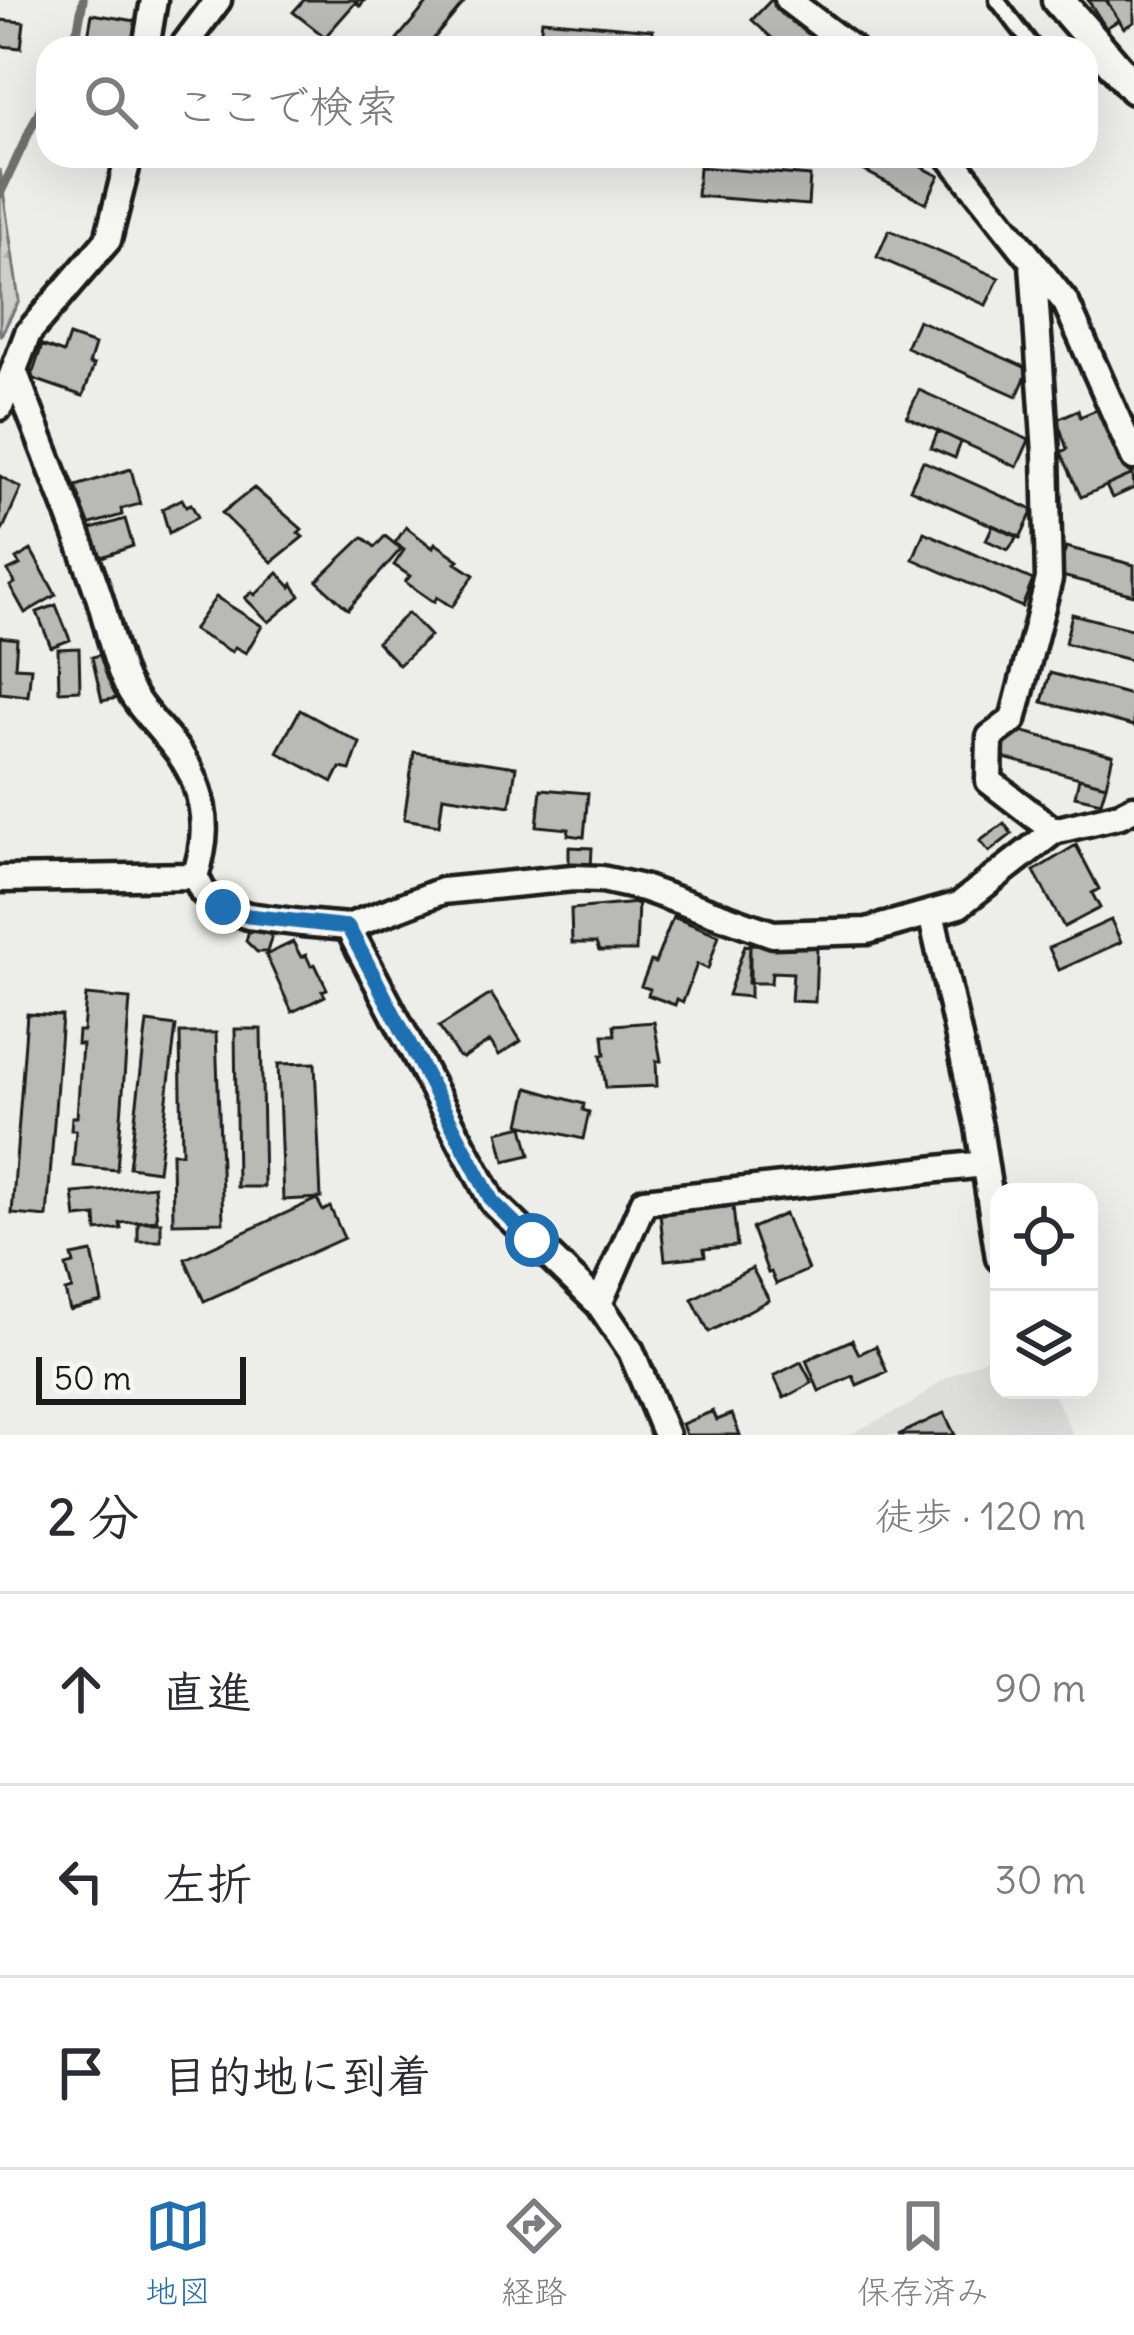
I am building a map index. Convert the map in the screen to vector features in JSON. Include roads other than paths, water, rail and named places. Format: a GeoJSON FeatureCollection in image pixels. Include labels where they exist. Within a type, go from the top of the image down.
{"type":"FeatureCollection","features":[{"type":"Feature","properties":{"kind":"street"},"geometry":{"type":"LineString","coordinates":[[148,36],[154,0]]}},
{"type":"Feature","properties":{"kind":"street"},"geometry":{"type":"LineString","coordinates":[[191,36],[218,0]]}},
{"type":"Feature","properties":{"kind":"street"},"geometry":{"type":"LineString","coordinates":[[788,0],[834,36]]}},
{"type":"Feature","properties":{"kind":"street"},"geometry":{"type":"LineString","coordinates":[[1059,0],[1083,36]]}},
{"type":"Feature","properties":{"kind":"street"},"geometry":{"type":"LineString","coordinates":[[1098,54],[1134,88]]}},
{"type":"Feature","properties":{"kind":"street"},"geometry":{"type":"LineString","coordinates":[[0,406],[28,333],[108,240],[126,168]]}},
{"type":"Feature","properties":{"kind":"street"},"geometry":{"type":"LineString","coordinates":[[959,168],[1066,303],[1134,457]]}},
{"type":"Feature","properties":{"kind":"street"},"geometry":{"type":"LineString","coordinates":[[1034,263],[1049,579],[1013,720],[990,737],[989,781],[1054,832]]}},
{"type":"Feature","properties":{"kind":"street"},"geometry":{"type":"LineString","coordinates":[[15,373],[98,591],[124,680],[174,744],[195,780],[205,815],[204,849],[195,876],[203,892],[236,911],[348,927],[442,891],[545,878],[602,879],[643,888],[773,934],[867,931],[959,905],[1054,832],[1127,811],[1134,791]]}},
{"type":"Feature","properties":{"kind":"street"},"geometry":{"type":"LineString","coordinates":[[0,879],[195,876]]}},
{"type":"Feature","properties":{"kind":"street"},"geometry":{"type":"LineString","coordinates":[[931,913],[990,1202]]}},
{"type":"Feature","properties":{"kind":"street"},"geometry":{"type":"LineString","coordinates":[[348,927],[492,1201],[599,1304],[631,1351],[666,1435]]}},
{"type":"Feature","properties":{"kind":"street"},"geometry":{"type":"LineString","coordinates":[[599,1304],[644,1201],[984,1164]]}},
{"type":"Feature","properties":{"kind":"lane"},"geometry":{"type":"LineString","coordinates":[[997,0],[1025,36]]}},
{"type":"Feature","properties":{"kind":"waterway"},"geometry":{"type":"LineString","coordinates":[[74,36],[83,0]]}},
{"type":"Feature","properties":{"kind":"waterway"},"geometry":{"type":"LineString","coordinates":[[0,194],[36,118]]}}]}
